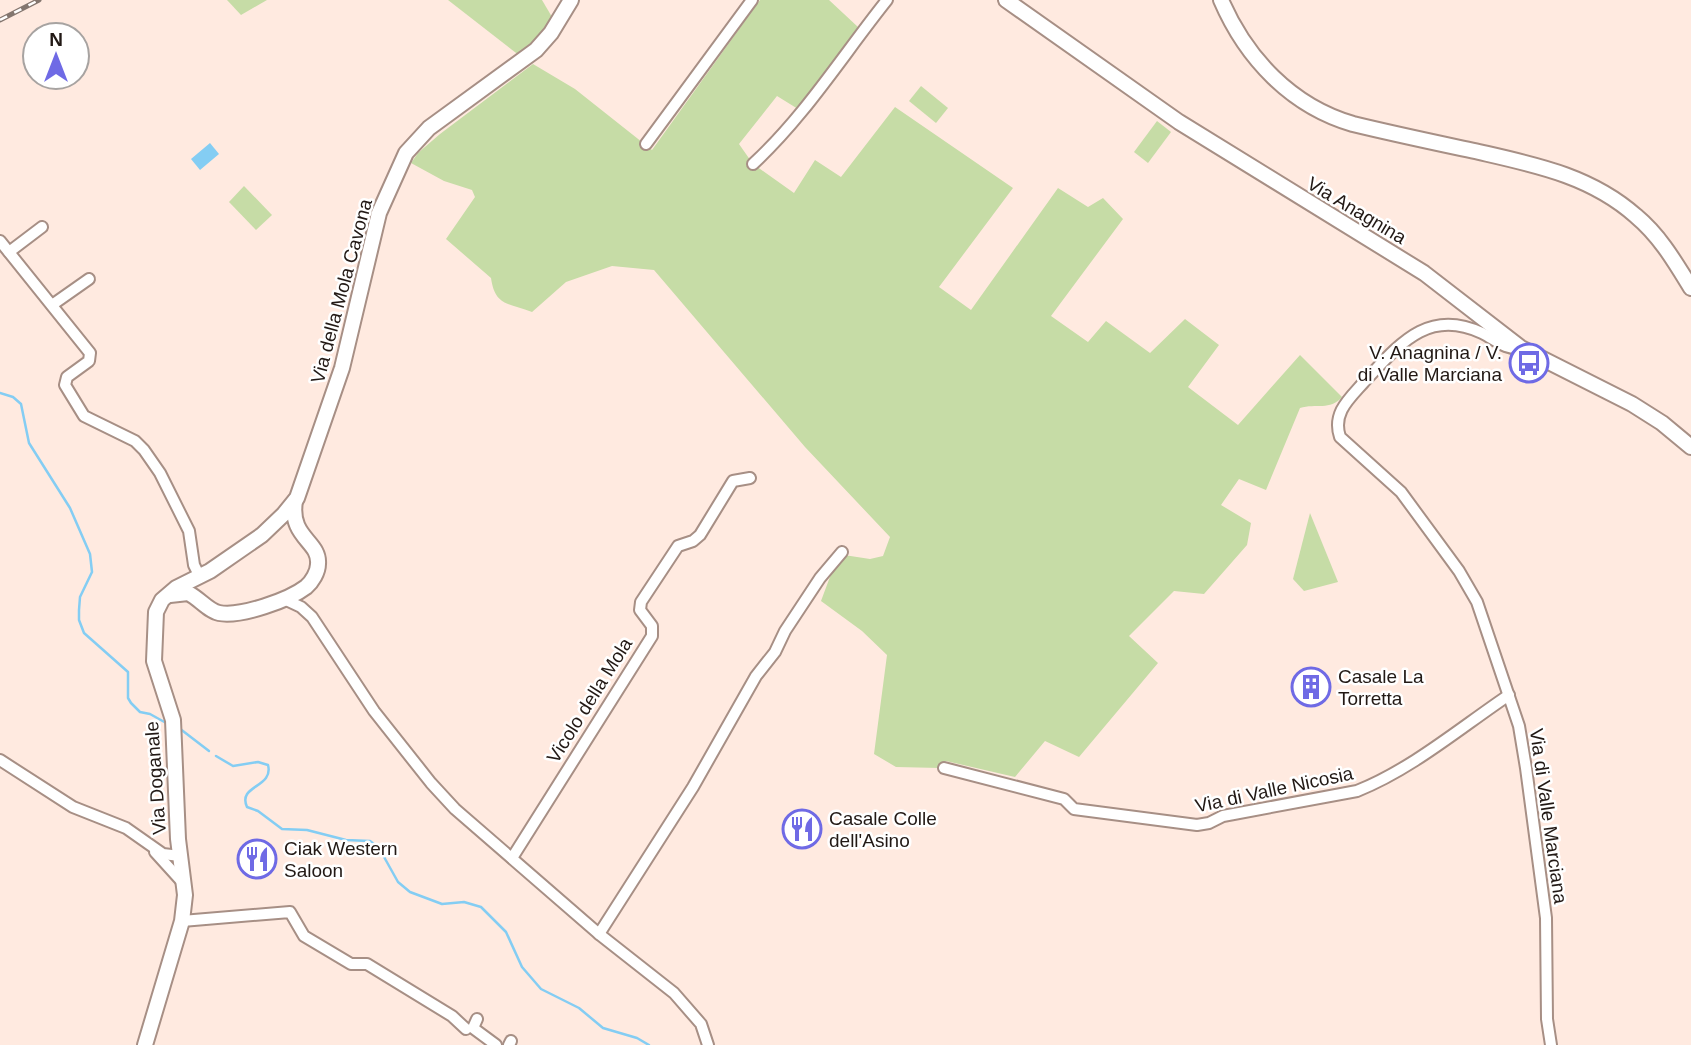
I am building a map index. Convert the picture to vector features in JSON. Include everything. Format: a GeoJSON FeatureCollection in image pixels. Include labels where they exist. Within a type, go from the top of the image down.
{"type":"FeatureCollection","features":[{"type":"Feature","properties":{"kind":"main road","name":"Via della Mola Cavona"},"geometry":{"type":"LineString","coordinates":[[166,597],[262,535],[296,500],[342,368],[379,213],[403,157],[429,128],[534,52],[551,33],[571,0]]}},
{"type":"Feature","properties":{"kind":"main road","name":"Via Anagnina"},"geometry":{"type":"LineString","coordinates":[[1006,0],[1185,127],[1430,277],[1521,348],[1632,404],[1662,423],[1691,447]]}},
{"type":"Feature","properties":{"kind":"main road"},"geometry":{"type":"LineString","coordinates":[[1221,0],[1241,40],[1258,61],[1311,108],[1353,124],[1540,166],[1580,180],[1621,204],[1644,223],[1666,249],[1691,289]]}},
{"type":"Feature","properties":{"kind":"main road"},"geometry":{"type":"LineString","coordinates":[[166,597],[179,592],[188,593],[215,612],[232,614],[284,599],[310,583],[318,564],[317,555],[300,534],[294,520],[296,500]]}},
{"type":"Feature","properties":{"kind":"main road"},"geometry":{"type":"LineString","coordinates":[[262,535],[284,529],[300,534]]}},
{"type":"Feature","properties":{"kind":"main road"},"geometry":{"type":"LineString","coordinates":[[203,603],[199,595],[199,583],[205,573]]}},
{"type":"Feature","properties":{"kind":"main road","name":"Via Doganale"},"geometry":{"type":"LineString","coordinates":[[145,1045],[182,921],[185,902],[173,720],[156,675],[153,652],[156,612],[166,597]]}},
{"type":"Feature","properties":{"kind":"street"},"geometry":{"type":"LineString","coordinates":[[646,144],[752,0]]}},
{"type":"Feature","properties":{"kind":"street"},"geometry":{"type":"LineString","coordinates":[[753,164],[802,112],[887,0]]}},
{"type":"Feature","properties":{"kind":"street"},"geometry":{"type":"LineString","coordinates":[[9,252],[42,228]]}},
{"type":"Feature","properties":{"kind":"street"},"geometry":{"type":"LineString","coordinates":[[0,241],[90,355],[89,360],[65,381],[79,411],[90,420],[135,441],[144,450],[160,473],[188,531],[194,565],[205,573]]}},
{"type":"Feature","properties":{"kind":"street"},"geometry":{"type":"LineString","coordinates":[[52,306],[89,279]]}},
{"type":"Feature","properties":{"kind":"street","name":"Via di Valle Marciana"},"geometry":{"type":"LineString","coordinates":[[1521,348],[1510,348],[1482,333],[1461,326],[1444,325],[1422,329],[1403,342],[1347,401],[1338,414],[1337,427],[1340,437],[1401,492],[1459,571],[1477,602],[1519,726],[1546,918],[1547,1020],[1551,1045]]}},
{"type":"Feature","properties":{"kind":"street","name":"Vicolo della Mola"},"geometry":{"type":"LineString","coordinates":[[512,859],[652,636],[652,626],[640,610],[642,602],[678,546],[693,541],[700,535],[733,481],[750,478]]}},
{"type":"Feature","properties":{"kind":"street"},"geometry":{"type":"LineString","coordinates":[[599,934],[692,787],[756,676],[775,652],[785,631],[820,578],[842,552]]}},
{"type":"Feature","properties":{"kind":"street"},"geometry":{"type":"LineString","coordinates":[[310,583],[307,602],[312,617]]}},
{"type":"Feature","properties":{"kind":"street"},"geometry":{"type":"LineString","coordinates":[[284,599],[301,607],[312,617],[374,711],[431,783],[512,859],[599,934],[674,993],[698,1019],[708,1045]]}},
{"type":"Feature","properties":{"kind":"street","name":"Via di Valle Nicosia"},"geometry":{"type":"LineString","coordinates":[[944,768],[1064,799],[1074,809],[1197,825],[1223,816],[1357,791],[1373,785],[1415,760],[1509,695]]}},
{"type":"Feature","properties":{"kind":"street"},"geometry":{"type":"LineString","coordinates":[[0,760],[67,804],[122,826],[163,854],[180,856]]}},
{"type":"Feature","properties":{"kind":"street"},"geometry":{"type":"LineString","coordinates":[[146,842],[185,884]]}},
{"type":"Feature","properties":{"kind":"street"},"geometry":{"type":"LineString","coordinates":[[182,921],[290,912],[304,936],[351,964],[367,964],[452,1016],[466,1029]]}},
{"type":"Feature","properties":{"kind":"street"},"geometry":{"type":"LineString","coordinates":[[477,1019],[473,1028],[496,1045]]}},
{"type":"Feature","properties":{"kind":"green space"},"geometry":{"type":"Polygon","coordinates":[[[227,0],[267,0],[241,15],[227,0]]]}},
{"type":"Feature","properties":{"kind":"green space"},"geometry":{"type":"Polygon","coordinates":[[[448,0],[542,0],[552,17],[546,32],[520,56],[448,0]]]}},
{"type":"Feature","properties":{"kind":"green space"},"geometry":{"type":"Polygon","coordinates":[[[760,0],[829,0],[858,27],[798,109],[777,96],[739,144],[753,164],[794,193],[815,160],[841,177],[895,107],[1013,188],[939,287],[971,310],[1058,188],[1088,207],[1103,198],[1123,219],[1051,316],[1088,342],[1106,321],[1150,353],[1185,319],[1219,345],[1188,387],[1238,425],[1300,355],[1342,397],[1333,404],[1300,408],[1266,490],[1239,479],[1221,505],[1251,523],[1247,545],[1204,594],[1174,591],[1129,636],[1158,663],[1079,757],[1045,741],[1015,777],[946,761],[940,768],[896,767],[874,754],[887,655],[862,631],[821,601],[834,566],[844,555],[870,559],[883,556],[890,537],[805,447],[654,270],[612,266],[566,282],[532,312],[510,305],[499,299],[491,278],[446,239],[475,197],[472,190],[444,181],[411,163],[418,153],[440,134],[533,64],[575,89],[652,150],[760,0]]]}},
{"type":"Feature","properties":{"kind":"green space"},"geometry":{"type":"Polygon","coordinates":[[[921,86],[948,108],[936,123],[909,101],[921,86]]]}},
{"type":"Feature","properties":{"kind":"green space"},"geometry":{"type":"Polygon","coordinates":[[[1157,121],[1171,132],[1148,163],[1134,152],[1157,121]]]}},
{"type":"Feature","properties":{"kind":"green space"},"geometry":{"type":"Polygon","coordinates":[[[244,186],[272,215],[256,230],[229,202],[244,186]]]}},
{"type":"Feature","properties":{"kind":"green space"},"geometry":{"type":"Polygon","coordinates":[[[1310,513],[1338,582],[1304,591],[1293,579],[1310,513]]]}},
{"type":"Feature","properties":{"kind":"water"},"geometry":{"type":"Polygon","coordinates":[[[210,143],[219,154],[200,170],[191,159],[210,143]]]}},
{"type":"Feature","properties":{"kind":"waterway"},"geometry":{"type":"LineString","coordinates":[[0,393],[13,397],[21,404],[29,443],[70,508],[90,554],[92,572],[80,597],[79,610],[79,620],[84,633],[128,672],[128,698],[131,703],[140,712],[150,714],[168,724]]}},
{"type":"Feature","properties":{"kind":"waterway"},"geometry":{"type":"LineString","coordinates":[[179,728],[209,751]]}},
{"type":"Feature","properties":{"kind":"waterway"},"geometry":{"type":"LineString","coordinates":[[216,756],[233,766],[258,762],[268,765],[266,778],[247,794],[247,807],[258,811],[282,829],[307,830],[346,840],[370,841],[379,848],[398,882],[410,892],[442,904],[464,902],[481,907],[506,932],[522,967],[541,989],[579,1008],[603,1028],[637,1038],[649,1045]]}},
{"type":"Feature","properties":{"kind":"railway"},"geometry":{"type":"LineString","coordinates":[[0,20],[39,0]]}},
{"type":"Feature","properties":{"kind":"place","name":"V. Anagnina / V. di Valle Marciana"},"geometry":{"type":"Point","coordinates":[1529,363]}},
{"type":"Feature","properties":{"kind":"place","name":"Casale La Torretta"},"geometry":{"type":"Point","coordinates":[1311,687]}},
{"type":"Feature","properties":{"kind":"place","name":"Casale Colle dell'Asino"},"geometry":{"type":"Point","coordinates":[802,829]}},
{"type":"Feature","properties":{"kind":"place","name":"Ciak Western Saloon"},"geometry":{"type":"Point","coordinates":[257,859]}}]}
